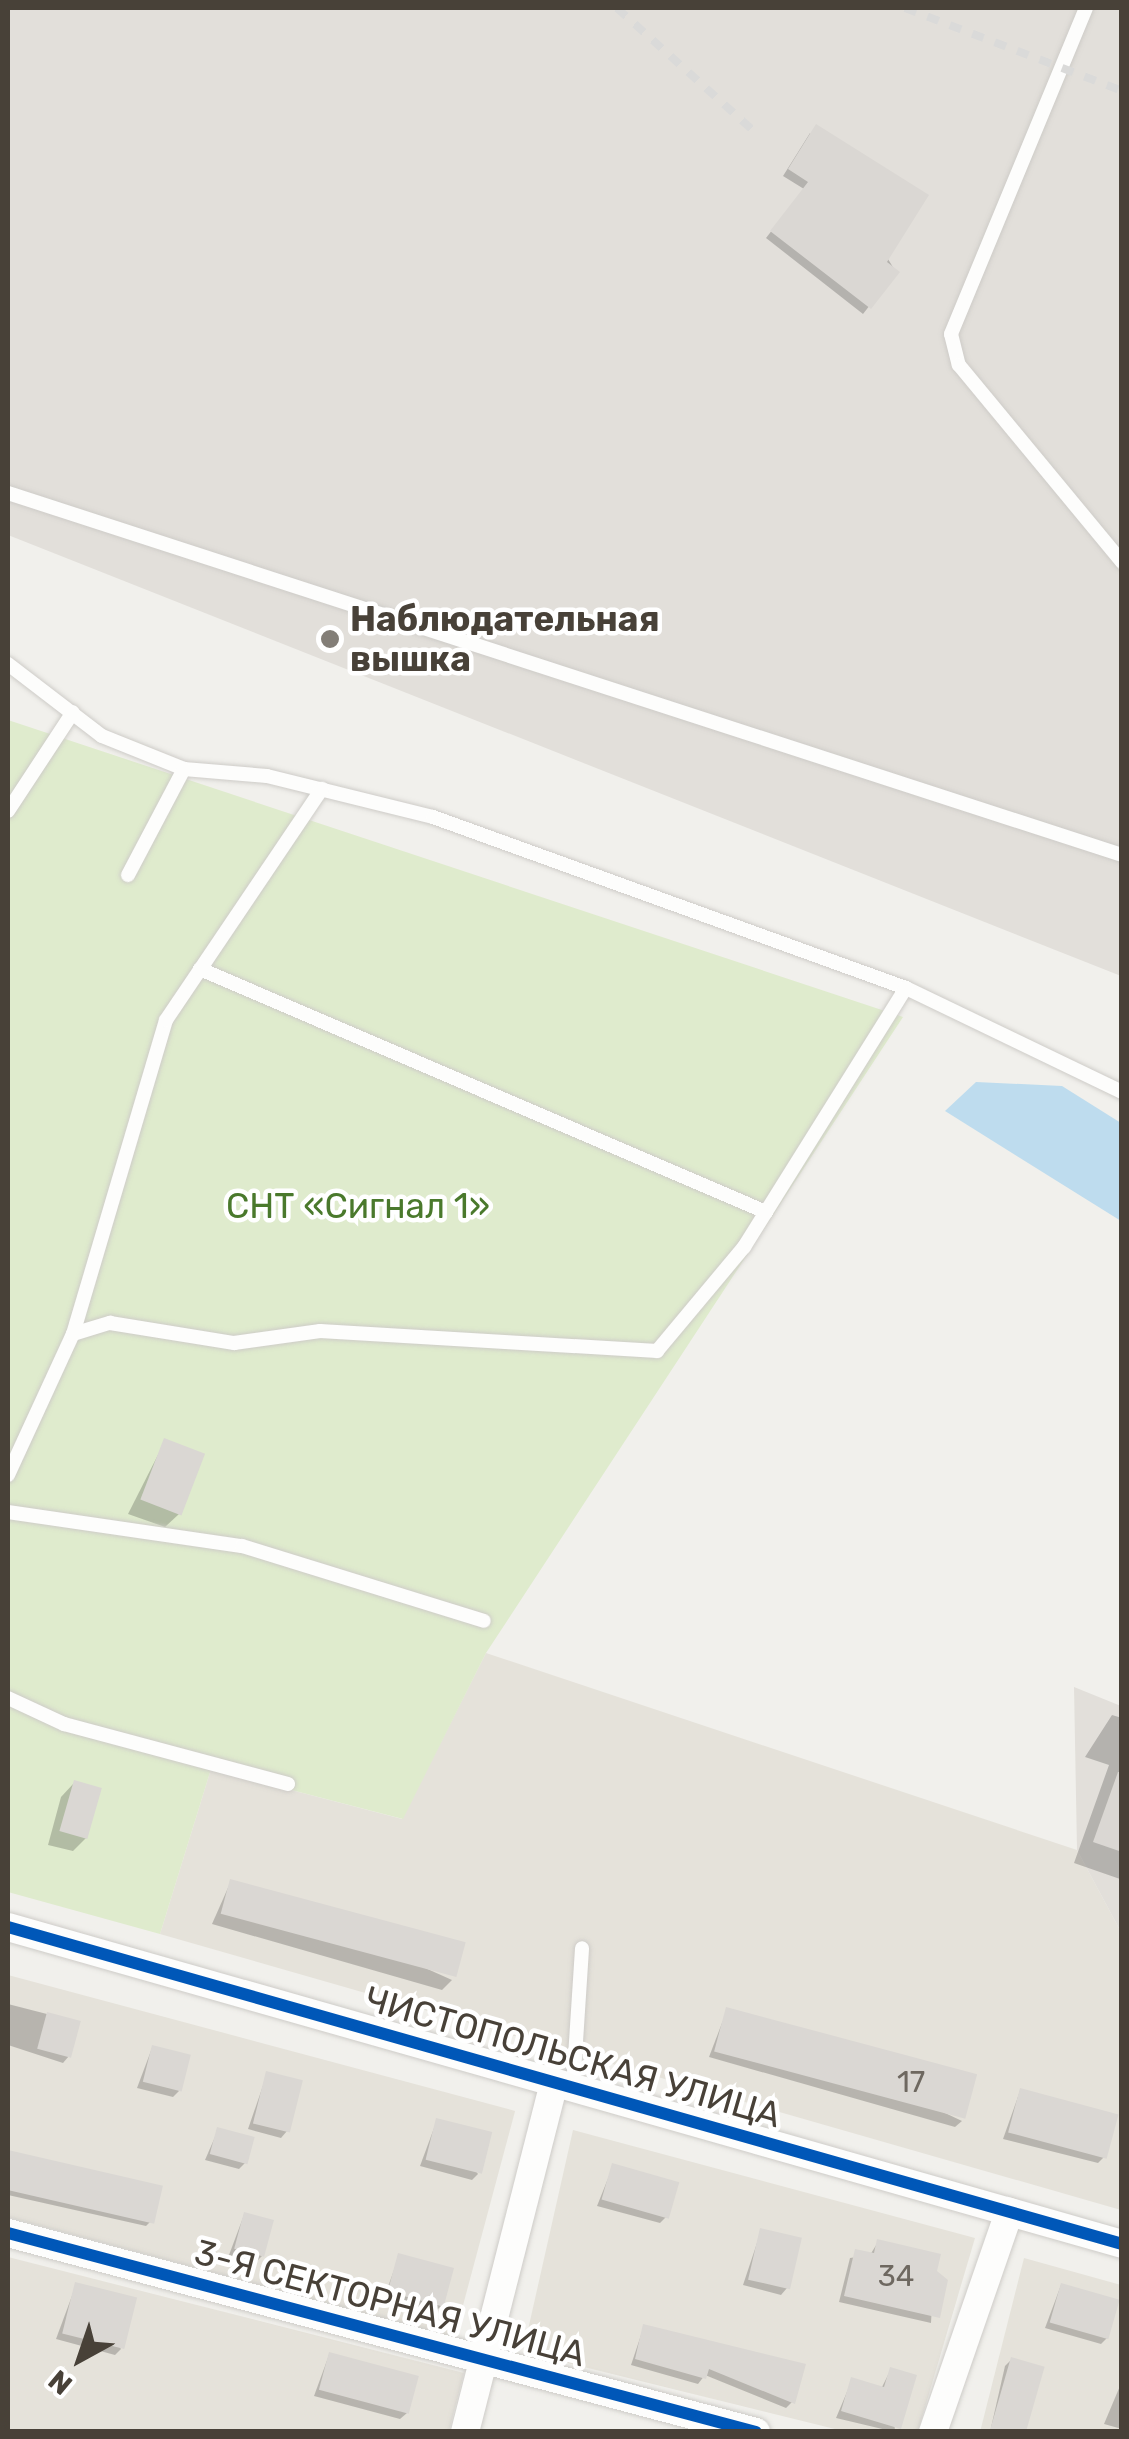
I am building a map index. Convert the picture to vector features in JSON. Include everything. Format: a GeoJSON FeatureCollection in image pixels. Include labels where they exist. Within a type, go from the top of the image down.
{"type":"FeatureCollection","features":[{"type":"Feature","properties":{"kind":"street","name":"ЧИСТОПОЛЬСКАЯ УЛИЦА"},"geometry":{"type":"LineString","coordinates":[[8,1926],[1122,2244]]}},
{"type":"Feature","properties":{"kind":"street"},"geometry":{"type":"LineString","coordinates":[[465,2432],[563,2085]]}},
{"type":"Feature","properties":{"kind":"street"},"geometry":{"type":"LineString","coordinates":[[933,2432],[1009,2212]]}},
{"type":"Feature","properties":{"kind":"street","name":"3-Я СЕКТОРНАЯ УЛИЦА"},"geometry":{"type":"LineString","coordinates":[[8,2232],[756,2432]]}},
{"type":"Feature","properties":{"kind":"lane"},"geometry":{"type":"LineString","coordinates":[[1086,8],[951,334],[959,366],[1122,562]]}},
{"type":"Feature","properties":{"kind":"lane"},"geometry":{"type":"LineString","coordinates":[[8,493],[1122,856]]}},
{"type":"Feature","properties":{"kind":"lane"},"geometry":{"type":"LineString","coordinates":[[8,664],[102,736],[184,769],[322,789],[433,817],[906,988],[1122,1092]]}},
{"type":"Feature","properties":{"kind":"lane"},"geometry":{"type":"LineString","coordinates":[[8,811],[72,712]]}},
{"type":"Feature","properties":{"kind":"lane"},"geometry":{"type":"LineString","coordinates":[[128,875],[184,769]]}},
{"type":"Feature","properties":{"kind":"lane"},"geometry":{"type":"LineString","coordinates":[[8,1476],[72,1334],[148,1062],[200,969],[322,789]]}},
{"type":"Feature","properties":{"kind":"lane"},"geometry":{"type":"LineString","coordinates":[[200,969],[766,1212]]}},
{"type":"Feature","properties":{"kind":"lane"},"geometry":{"type":"LineString","coordinates":[[72,1334],[110,1322],[234,1343],[320,1331],[656,1351],[766,1212],[906,988]]}},
{"type":"Feature","properties":{"kind":"lane"},"geometry":{"type":"LineString","coordinates":[[8,1512],[242,1546],[484,1621]]}},
{"type":"Feature","properties":{"kind":"lane"},"geometry":{"type":"LineString","coordinates":[[8,1698],[64,1724],[288,1784]]}},
{"type":"Feature","properties":{"kind":"lane"},"geometry":{"type":"LineString","coordinates":[[563,2085],[582,1948]]}},
{"type":"Feature","properties":{"kind":"shaded area"},"geometry":{"type":"Polygon","coordinates":[[[8,8],[1121,8],[1121,976],[8,535],[8,8]]]}},
{"type":"Feature","properties":{"kind":"shaded area"},"geometry":{"type":"Polygon","coordinates":[[[486,1653],[1077,1850],[1121,1932],[1121,2210],[160,1934],[211,1769],[402,1819],[486,1653]]]}},
{"type":"Feature","properties":{"kind":"shaded area"},"geometry":{"type":"Polygon","coordinates":[[[1074,1687],[1121,1706],[1121,1932],[1077,1850],[1074,1687]]]}},
{"type":"Feature","properties":{"kind":"shaded area"},"geometry":{"type":"Polygon","coordinates":[[[8,1975],[515,2111],[455,2337],[8,2217],[8,1975]]]}},
{"type":"Feature","properties":{"kind":"shaded area"},"geometry":{"type":"Polygon","coordinates":[[[573,2130],[975,2238],[918,2431],[843,2431],[523,2352],[573,2130]]]}},
{"type":"Feature","properties":{"kind":"shaded area"},"geometry":{"type":"Polygon","coordinates":[[[8,2257],[464,2373],[449,2431],[8,2431],[8,2257]]]}},
{"type":"Feature","properties":{"kind":"shaded area"},"geometry":{"type":"Polygon","coordinates":[[[1024,2258],[1121,2285],[1121,2431],[980,2432],[1024,2258]]]}},
{"type":"Feature","properties":{"kind":"green space","name":"СНТ «Сигнал 1»"},"geometry":{"type":"Polygon","coordinates":[[[8,720],[903,1017],[486,1653],[403,1819],[211,1769],[160,1934],[8,1892],[8,720]]]}},
{"type":"Feature","properties":{"kind":"water"},"geometry":{"type":"Polygon","coordinates":[[[976,1082],[1062,1086],[1121,1123],[1121,1221],[945,1111],[976,1082]]]}},
{"type":"Feature","properties":{"kind":"building"},"geometry":{"type":"Polygon","coordinates":[[[816,124],[929,195],[887,262],[900,272],[871,309],[770,231],[808,182],[788,169],[816,124]]]}},
{"type":"Feature","properties":{"kind":"building"},"geometry":{"type":"Polygon","coordinates":[[[164,1438],[205,1454],[181,1515],[140,1500],[164,1438]]]}},
{"type":"Feature","properties":{"kind":"building"},"geometry":{"type":"Polygon","coordinates":[[[1118,1772],[1122,1772],[1122,1852],[1093,1842],[1118,1772]]]}},
{"type":"Feature","properties":{"kind":"building"},"geometry":{"type":"Polygon","coordinates":[[[74,1780],[102,1788],[87,1839],[59,1831],[74,1780]]]}},
{"type":"Feature","properties":{"kind":"building"},"geometry":{"type":"Polygon","coordinates":[[[230,1879],[466,1942],[456,1977],[221,1914],[230,1879]]]}},
{"type":"Feature","properties":{"kind":"building"},"geometry":{"type":"Polygon","coordinates":[[[726,2007],[977,2074],[965,2119],[714,2051],[726,2007]]]}},
{"type":"Feature","properties":{"kind":"building"},"geometry":{"type":"Polygon","coordinates":[[[47,2012],[81,2021],[71,2058],[37,2049],[47,2012]]]}},
{"type":"Feature","properties":{"kind":"building"},"geometry":{"type":"Polygon","coordinates":[[[152,2045],[191,2055],[182,2092],[143,2082],[152,2045]]]}},
{"type":"Feature","properties":{"kind":"building"},"geometry":{"type":"Polygon","coordinates":[[[266,2071],[303,2080],[290,2133],[253,2123],[266,2071]]]}},
{"type":"Feature","properties":{"kind":"building"},"geometry":{"type":"Polygon","coordinates":[[[1020,2088],[1119,2114],[1107,2159],[1008,2132],[1020,2088]]]}},
{"type":"Feature","properties":{"kind":"building"},"geometry":{"type":"Polygon","coordinates":[[[436,2118],[492,2132],[482,2174],[426,2160],[436,2118]]]}},
{"type":"Feature","properties":{"kind":"building"},"geometry":{"type":"Polygon","coordinates":[[[217,2127],[255,2137],[247,2164],[210,2154],[217,2127]]]}},
{"type":"Feature","properties":{"kind":"building"},"geometry":{"type":"Polygon","coordinates":[[[8,2150],[163,2186],[154,2224],[8,2190],[8,2150]]]}},
{"type":"Feature","properties":{"kind":"building"},"geometry":{"type":"Polygon","coordinates":[[[612,2163],[679,2182],[669,2219],[602,2200],[612,2163]]]}},
{"type":"Feature","properties":{"kind":"building"},"geometry":{"type":"Polygon","coordinates":[[[244,2212],[274,2220],[264,2257],[234,2249],[244,2212]]]}},
{"type":"Feature","properties":{"kind":"building"},"geometry":{"type":"Polygon","coordinates":[[[760,2228],[802,2238],[790,2289],[748,2280],[760,2228]]]}},
{"type":"Feature","properties":{"kind":"building"},"geometry":{"type":"Polygon","coordinates":[[[877,2239],[941,2254],[937,2271],[948,2280],[940,2318],[844,2296],[855,2249],[874,2253],[877,2239]]]}},
{"type":"Feature","properties":{"kind":"building"},"geometry":{"type":"Polygon","coordinates":[[[398,2253],[454,2268],[444,2307],[388,2292],[398,2253]]]}},
{"type":"Feature","properties":{"kind":"building"},"geometry":{"type":"Polygon","coordinates":[[[75,2282],[137,2297],[124,2349],[62,2333],[75,2282]]]}},
{"type":"Feature","properties":{"kind":"building"},"geometry":{"type":"Polygon","coordinates":[[[1061,2283],[1120,2300],[1108,2339],[1050,2322],[1061,2283]]]}},
{"type":"Feature","properties":{"kind":"building"},"geometry":{"type":"Polygon","coordinates":[[[643,2324],[806,2364],[795,2404],[709,2369],[706,2379],[635,2359],[643,2324]]]}},
{"type":"Feature","properties":{"kind":"building"},"geometry":{"type":"Polygon","coordinates":[[[329,2352],[419,2376],[409,2414],[319,2390],[329,2352]]]}},
{"type":"Feature","properties":{"kind":"building"},"geometry":{"type":"Polygon","coordinates":[[[1011,2357],[1045,2367],[1026,2432],[990,2432],[1011,2357]]]}},
{"type":"Feature","properties":{"kind":"building"},"geometry":{"type":"Polygon","coordinates":[[[890,2367],[917,2375],[901,2429],[841,2411],[851,2377],[884,2387],[890,2367]]]}},
{"type":"Feature","properties":{"kind":"railway"},"geometry":{"type":"LineString","coordinates":[[617,8],[757,134]]}},
{"type":"Feature","properties":{"kind":"railway"},"geometry":{"type":"LineString","coordinates":[[905,8],[1122,91]]}},
{"type":"Feature","properties":{"kind":"cycle path"},"geometry":{"type":"LineString","coordinates":[[8,1927],[1122,2244]]}},
{"type":"Feature","properties":{"kind":"cycle path"},"geometry":{"type":"LineString","coordinates":[[8,2233],[756,2432]]}},
{"type":"Feature","properties":{"kind":"place","name":"Наблюдательная вышка"},"geometry":{"type":"Point","coordinates":[330,639]}}]}
